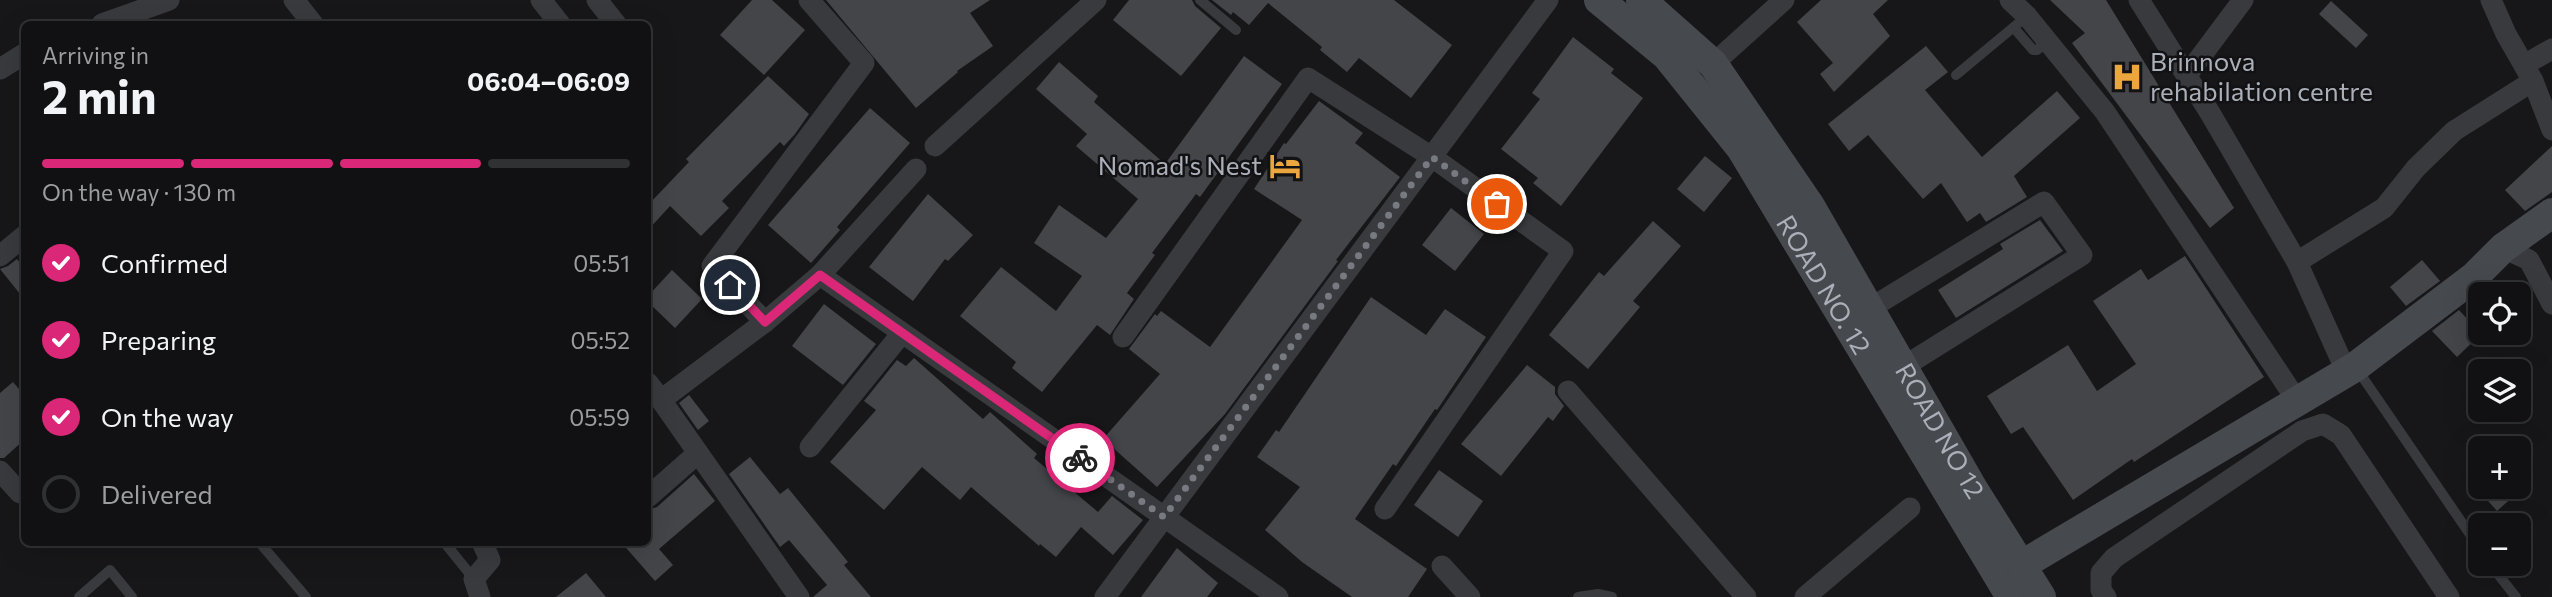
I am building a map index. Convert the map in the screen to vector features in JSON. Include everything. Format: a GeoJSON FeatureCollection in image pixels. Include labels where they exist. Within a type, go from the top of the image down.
{"type":"FeatureCollection","features":[{"type":"Feature","properties":{"kind":"main road","name":"ROAD NO. 12"},"geometry":{"type":"LineString","coordinates":[[1599,0],[1667,56],[1741,148],[2011,597]]}},
{"type":"Feature","properties":{"kind":"main road","name":"ROAD NO 12"},"geometry":{"type":"LineString","coordinates":[[1641,0],[1713,64],[1810,206],[1973,489],[2041,597]]}},
{"type":"Feature","properties":{"kind":"main road"},"geometry":{"type":"LineString","coordinates":[[2022,565],[2351,369],[2474,277],[2503,248],[2552,213]]}},
{"type":"Feature","properties":{"kind":"street"},"geometry":{"type":"LineString","coordinates":[[110,21],[169,0]]}},
{"type":"Feature","properties":{"kind":"street"},"geometry":{"type":"LineString","coordinates":[[294,0],[311,21]]}},
{"type":"Feature","properties":{"kind":"street"},"geometry":{"type":"LineString","coordinates":[[541,0],[557,21]]}},
{"type":"Feature","properties":{"kind":"street"},"geometry":{"type":"LineString","coordinates":[[597,0],[614,21]]}},
{"type":"Feature","properties":{"kind":"street"},"geometry":{"type":"LineString","coordinates":[[765,322],[712,266],[863,63],[809,0]]}},
{"type":"Feature","properties":{"kind":"street"},"geometry":{"type":"LineString","coordinates":[[935,146],[1096,0]]}},
{"type":"Feature","properties":{"kind":"street"},"geometry":{"type":"LineString","coordinates":[[1105,597],[1548,0]]}},
{"type":"Feature","properties":{"kind":"street"},"geometry":{"type":"LineString","coordinates":[[1713,64],[1784,0]]}},
{"type":"Feature","properties":{"kind":"street"},"geometry":{"type":"LineString","coordinates":[[2010,0],[2021,22],[2047,41],[2105,112],[2298,402]]}},
{"type":"Feature","properties":{"kind":"street"},"geometry":{"type":"LineString","coordinates":[[2139,0],[2187,75],[2297,261],[2351,369]]}},
{"type":"Feature","properties":{"kind":"street"},"geometry":{"type":"LineString","coordinates":[[2187,75],[2243,0]]}},
{"type":"Feature","properties":{"kind":"street"},"geometry":{"type":"LineString","coordinates":[[2491,0],[2528,73],[2552,130]]}},
{"type":"Feature","properties":{"kind":"street"},"geometry":{"type":"LineString","coordinates":[[2297,261],[2384,208],[2416,168],[2454,131],[2528,73],[2552,48]]}},
{"type":"Feature","properties":{"kind":"street"},"geometry":{"type":"LineString","coordinates":[[0,69],[21,56]]}},
{"type":"Feature","properties":{"kind":"street"},"geometry":{"type":"LineString","coordinates":[[1123,337],[1308,78],[1432,157],[1563,251],[1385,509]]}},
{"type":"Feature","properties":{"kind":"street"},"geometry":{"type":"LineString","coordinates":[[661,400],[765,322],[820,275],[916,169]]}},
{"type":"Feature","properties":{"kind":"street"},"geometry":{"type":"LineString","coordinates":[[1869,309],[2044,202],[2082,255],[1903,367]]}},
{"type":"Feature","properties":{"kind":"street"},"geometry":{"type":"LineString","coordinates":[[0,256],[21,238]]}},
{"type":"Feature","properties":{"kind":"street"},"geometry":{"type":"LineString","coordinates":[[2503,248],[2529,260],[2552,304]]}},
{"type":"Feature","properties":{"kind":"street"},"geometry":{"type":"LineString","coordinates":[[820,275],[1278,597]]}},
{"type":"Feature","properties":{"kind":"street"},"geometry":{"type":"LineString","coordinates":[[810,447],[902,333]]}},
{"type":"Feature","properties":{"kind":"street"},"geometry":{"type":"LineString","coordinates":[[651,387],[799,597]]}},
{"type":"Feature","properties":{"kind":"street"},"geometry":{"type":"LineString","coordinates":[[1568,391],[1746,597]]}},
{"type":"Feature","properties":{"kind":"street"},"geometry":{"type":"LineString","coordinates":[[2106,597],[2101,590],[2101,573],[2114,558],[2302,431],[2323,424],[2341,435],[2449,597]]}},
{"type":"Feature","properties":{"kind":"street"},"geometry":{"type":"LineString","coordinates":[[651,494],[698,453]]}},
{"type":"Feature","properties":{"kind":"street"},"geometry":{"type":"LineString","coordinates":[[0,471],[21,492]]}},
{"type":"Feature","properties":{"kind":"street"},"geometry":{"type":"LineString","coordinates":[[1805,597],[1910,508]]}},
{"type":"Feature","properties":{"kind":"street"},"geometry":{"type":"LineString","coordinates":[[477,588],[490,560],[484,546]]}},
{"type":"Feature","properties":{"kind":"street"},"geometry":{"type":"LineString","coordinates":[[1441,566],[1470,597]]}},
{"type":"Feature","properties":{"kind":"lane"},"geometry":{"type":"LineString","coordinates":[[1200,0],[1236,30]]}},
{"type":"Feature","properties":{"kind":"lane"},"geometry":{"type":"LineString","coordinates":[[1956,75],[2021,22]]}},
{"type":"Feature","properties":{"kind":"lane"},"geometry":{"type":"LineString","coordinates":[[2351,369],[2468,532]]}},
{"type":"Feature","properties":{"kind":"lane"},"geometry":{"type":"LineString","coordinates":[[262,546],[306,597]]}},
{"type":"Feature","properties":{"kind":"lane"},"geometry":{"type":"LineString","coordinates":[[447,546],[477,588]]}},
{"type":"Feature","properties":{"kind":"lane"},"geometry":{"type":"LineString","coordinates":[[79,597],[110,570],[132,597]]}},
{"type":"Feature","properties":{"kind":"lane"},"geometry":{"type":"LineString","coordinates":[[2499,576],[2516,597]]}},
{"type":"Feature","properties":{"kind":"lane"},"geometry":{"type":"LineString","coordinates":[[1578,597],[1598,594],[1612,597]]}},
{"type":"Feature","properties":{"kind":"building"},"geometry":{"type":"Polygon","coordinates":[[[752,0],[772,0],[805,30],[764,75],[720,35],[752,0]]]}},
{"type":"Feature","properties":{"kind":"building"},"geometry":{"type":"Polygon","coordinates":[[[826,0],[990,0],[970,13],[993,46],[957,71],[916,108],[826,0]]]}},
{"type":"Feature","properties":{"kind":"building"},"geometry":{"type":"Polygon","coordinates":[[[1129,0],[1192,0],[1195,6],[1221,28],[1181,76],[1113,20],[1129,0]]]}},
{"type":"Feature","properties":{"kind":"building"},"geometry":{"type":"Polygon","coordinates":[[[1212,0],[1394,0],[1452,45],[1411,98],[1359,58],[1347,72],[1320,50],[1322,47],[1268,3],[1249,25],[1212,0]]]}},
{"type":"Feature","properties":{"kind":"building"},"geometry":{"type":"Polygon","coordinates":[[[1821,0],[1888,0],[1873,14],[1890,36],[1834,92],[1820,74],[1833,63],[1797,22],[1821,0]]]}},
{"type":"Feature","properties":{"kind":"building"},"geometry":{"type":"Polygon","coordinates":[[[2050,0],[2106,0],[2234,208],[2210,228],[2072,43],[2085,33],[2050,0]]]}},
{"type":"Feature","properties":{"kind":"building"},"geometry":{"type":"Polygon","coordinates":[[[2331,1],[2368,35],[2356,48],[2319,14],[2331,1]]]}},
{"type":"Feature","properties":{"kind":"building"},"geometry":{"type":"Polygon","coordinates":[[[1573,37],[1614,69],[1611,73],[1643,98],[1561,206],[1533,183],[1538,178],[1501,149],[1540,99],[1532,93],[1573,37]]]}},
{"type":"Feature","properties":{"kind":"building"},"geometry":{"type":"Polygon","coordinates":[[[1926,46],[1948,72],[1925,90],[1982,157],[2057,91],[2080,118],[2014,176],[2027,197],[1986,222],[1980,213],[1967,222],[1941,183],[1923,199],[1868,135],[1849,151],[1828,124],[1926,46]]]}},
{"type":"Feature","properties":{"kind":"building"},"geometry":{"type":"Polygon","coordinates":[[[1244,56],[1282,84],[1200,197],[1196,194],[1152,253],[1155,255],[1127,293],[1134,299],[1110,335],[1097,325],[1042,392],[1012,368],[1016,362],[960,316],[1001,267],[1056,311],[1082,276],[1034,243],[1059,205],[1106,238],[1138,199],[1076,146],[1087,134],[1036,89],[1059,62],[1098,96],[1094,102],[1165,164],[1244,56]]]}},
{"type":"Feature","properties":{"kind":"building"},"geometry":{"type":"Polygon","coordinates":[[[768,76],[809,114],[784,146],[780,142],[722,201],[729,208],[701,236],[670,206],[651,227],[651,202],[689,162],[686,159],[768,76]]]}},
{"type":"Feature","properties":{"kind":"building"},"geometry":{"type":"Polygon","coordinates":[[[1319,101],[1363,133],[1355,143],[1400,177],[1336,260],[1338,261],[1225,414],[1157,487],[1103,439],[1160,374],[1129,349],[1155,314],[1157,316],[1161,311],[1210,347],[1302,220],[1254,189],[1284,143],[1286,144],[1319,101]]]}},
{"type":"Feature","properties":{"kind":"building"},"geometry":{"type":"Polygon","coordinates":[[[870,108],[910,143],[837,227],[840,230],[811,263],[768,225],[870,108]]]}},
{"type":"Feature","properties":{"kind":"building"},"geometry":{"type":"Polygon","coordinates":[[[2552,146],[2552,192],[2525,211],[2505,190],[2552,146]]]}},
{"type":"Feature","properties":{"kind":"building"},"geometry":{"type":"Polygon","coordinates":[[[1705,156],[1732,178],[1704,212],[1677,189],[1705,156]]]}},
{"type":"Feature","properties":{"kind":"building"},"geometry":{"type":"Polygon","coordinates":[[[928,194],[973,235],[948,261],[945,259],[913,301],[869,267],[928,194]]]}},
{"type":"Feature","properties":{"kind":"building"},"geometry":{"type":"Polygon","coordinates":[[[1451,208],[1484,234],[1455,271],[1422,245],[1451,208]]]}},
{"type":"Feature","properties":{"kind":"building"},"geometry":{"type":"Polygon","coordinates":[[[2040,220],[2063,251],[1956,318],[1938,290],[2003,249],[2000,244],[2040,220]]]}},
{"type":"Feature","properties":{"kind":"building"},"geometry":{"type":"Polygon","coordinates":[[[1653,221],[1681,246],[1633,301],[1640,307],[1588,369],[1549,335],[1599,272],[1604,276],[1653,221]]]}},
{"type":"Feature","properties":{"kind":"building"},"geometry":{"type":"Polygon","coordinates":[[[2185,256],[2264,377],[2134,462],[2132,459],[2073,500],[2023,427],[2011,434],[1987,396],[2068,345],[2097,391],[2136,364],[2093,301],[2141,269],[2148,280],[2185,256]]]}},
{"type":"Feature","properties":{"kind":"building"},"geometry":{"type":"Polygon","coordinates":[[[17,259],[21,264],[21,295],[0,269],[17,259]]]}},
{"type":"Feature","properties":{"kind":"building"},"geometry":{"type":"Polygon","coordinates":[[[2422,260],[2440,281],[2406,306],[2390,287],[2422,260]]]}},
{"type":"Feature","properties":{"kind":"building"},"geometry":{"type":"Polygon","coordinates":[[[672,270],[702,299],[675,328],[651,305],[651,293],[672,270]]]}},
{"type":"Feature","properties":{"kind":"building"},"geometry":{"type":"Polygon","coordinates":[[[1371,297],[1426,335],[1445,309],[1486,337],[1437,410],[1435,409],[1396,466],[1393,464],[1355,519],[1427,569],[1408,597],[1352,597],[1302,562],[1265,530],[1300,487],[1257,457],[1276,430],[1279,432],[1371,297]]]}},
{"type":"Feature","properties":{"kind":"building"},"geometry":{"type":"Polygon","coordinates":[[[824,304],[876,344],[843,385],[792,346],[824,304]]]}},
{"type":"Feature","properties":{"kind":"building"},"geometry":{"type":"Polygon","coordinates":[[[2459,310],[2468,320],[2470,345],[2457,357],[2432,331],[2459,310]]]}},
{"type":"Feature","properties":{"kind":"building"},"geometry":{"type":"Polygon","coordinates":[[[914,358],[983,419],[990,412],[1037,454],[1034,458],[1098,512],[1112,496],[1143,520],[1113,555],[1081,527],[1056,557],[1040,544],[1039,546],[971,487],[960,500],[922,467],[884,510],[830,462],[876,410],[864,401],[897,360],[906,366],[914,358]]]}},
{"type":"Feature","properties":{"kind":"building"},"geometry":{"type":"Polygon","coordinates":[[[1527,365],[1555,387],[1555,394],[1564,406],[1553,421],[1548,417],[1501,476],[1461,444],[1527,365]]]}},
{"type":"Feature","properties":{"kind":"building"},"geometry":{"type":"Polygon","coordinates":[[[13,382],[21,391],[21,443],[4,458],[0,458],[0,393],[13,382]]]}},
{"type":"Feature","properties":{"kind":"building"},"geometry":{"type":"Polygon","coordinates":[[[689,395],[709,421],[698,430],[679,403],[689,395]]]}},
{"type":"Feature","properties":{"kind":"building"},"geometry":{"type":"Polygon","coordinates":[[[750,457],[780,494],[788,488],[848,562],[844,565],[871,597],[813,597],[827,585],[789,540],[780,547],[729,474],[750,457]]]}},
{"type":"Feature","properties":{"kind":"building"},"geometry":{"type":"Polygon","coordinates":[[[1439,470],[1483,501],[1458,537],[1414,505],[1439,470]]]}},
{"type":"Feature","properties":{"kind":"building"},"geometry":{"type":"Polygon","coordinates":[[[694,474],[715,501],[659,549],[673,565],[655,581],[624,546],[651,546],[651,509],[657,507],[694,474]]]}},
{"type":"Feature","properties":{"kind":"building"},"geometry":{"type":"Polygon","coordinates":[[[2486,499],[2510,499],[2497,511],[2486,499]]]}},
{"type":"Feature","properties":{"kind":"building"},"geometry":{"type":"Polygon","coordinates":[[[1177,548],[1218,583],[1207,597],[1141,597],[1177,548]]]}},
{"type":"Feature","properties":{"kind":"building"},"geometry":{"type":"Polygon","coordinates":[[[586,573],[606,597],[556,597],[586,573]]]}},
{"type":"Feature","properties":{"kind":"way so far"},"geometry":{"type":"LineString","coordinates":[[1080,458],[1164,517],[1432,157],[1497,204]]}},
{"type":"Feature","properties":{"kind":"place","name":"Brinnova rehabilation centre"},"geometry":{"type":"Point","coordinates":[2127,77]}},
{"type":"Feature","properties":{"kind":"place","name":"Nomad's Nest"},"geometry":{"type":"Point","coordinates":[1285,166]}},
{"type":"Feature","properties":{"kind":"route"},"geometry":{"type":"LineString","coordinates":[[730,285],[765,322],[820,275],[1080,458]]}}]}
